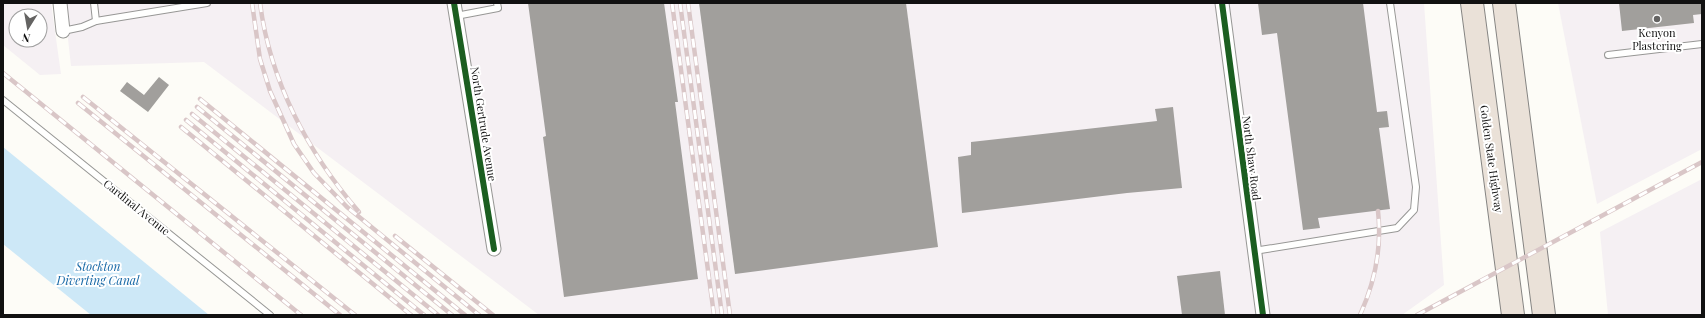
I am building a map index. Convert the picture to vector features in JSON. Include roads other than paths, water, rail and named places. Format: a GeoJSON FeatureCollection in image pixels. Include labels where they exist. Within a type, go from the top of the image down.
{"type":"FeatureCollection","features":[{"type":"Feature","properties":{"kind":"highway","name":"Golden State Highway"},"geometry":{"type":"LineString","coordinates":[[1472,3],[1513,315]]}},
{"type":"Feature","properties":{"kind":"highway"},"geometry":{"type":"LineString","coordinates":[[1504,3],[1544,315]]}},
{"type":"Feature","properties":{"kind":"street"},"geometry":{"type":"LineString","coordinates":[[60,3],[63,31]]}},
{"type":"Feature","properties":{"kind":"street","name":"North Gertrude Avenue"},"geometry":{"type":"LineString","coordinates":[[454,3],[494,249]]}},
{"type":"Feature","properties":{"kind":"street","name":"North Shaw Road"},"geometry":{"type":"LineString","coordinates":[[1222,3],[1263,315]]}},
{"type":"Feature","properties":{"kind":"lane"},"geometry":{"type":"LineString","coordinates":[[94,3],[96,21]]}},
{"type":"Feature","properties":{"kind":"lane"},"geometry":{"type":"LineString","coordinates":[[63,31],[82,27],[96,21],[207,3]]}},
{"type":"Feature","properties":{"kind":"lane"},"geometry":{"type":"LineString","coordinates":[[1254,251],[1397,228],[1414,210],[1416,187],[1390,3]]}},
{"type":"Feature","properties":{"kind":"lane"},"geometry":{"type":"LineString","coordinates":[[456,16],[497,6]]}},
{"type":"Feature","properties":{"kind":"lane"},"geometry":{"type":"LineString","coordinates":[[1608,55],[1702,44]]}},
{"type":"Feature","properties":{"kind":"lane","name":"Cardinal Avenue"},"geometry":{"type":"LineString","coordinates":[[3,100],[270,315]]}},
{"type":"Feature","properties":{"kind":"water","name":"Stockton Diverting Canal"},"geometry":{"type":"Polygon","coordinates":[[[3,147],[209,315],[91,315],[3,244],[3,147]]]}},
{"type":"Feature","properties":{"kind":"railway"},"geometry":{"type":"LineString","coordinates":[[252,3],[260,59],[270,91],[294,144],[314,173],[347,207],[479,315]]}},
{"type":"Feature","properties":{"kind":"railway"},"geometry":{"type":"LineString","coordinates":[[260,3],[265,32],[273,60],[282,88],[294,115],[323,165],[359,212]]}},
{"type":"Feature","properties":{"kind":"railway"},"geometry":{"type":"LineString","coordinates":[[672,3],[714,315]]}},
{"type":"Feature","properties":{"kind":"railway"},"geometry":{"type":"LineString","coordinates":[[680,3],[722,315]]}},
{"type":"Feature","properties":{"kind":"railway"},"geometry":{"type":"LineString","coordinates":[[688,3],[730,315]]}},
{"type":"Feature","properties":{"kind":"railway"},"geometry":{"type":"LineString","coordinates":[[3,73],[301,315]]}},
{"type":"Feature","properties":{"kind":"railway"},"geometry":{"type":"LineString","coordinates":[[83,97],[355,315]]}},
{"type":"Feature","properties":{"kind":"railway"},"geometry":{"type":"LineString","coordinates":[[200,99],[465,315]]}},
{"type":"Feature","properties":{"kind":"railway"},"geometry":{"type":"LineString","coordinates":[[78,103],[340,315]]}},
{"type":"Feature","properties":{"kind":"railway"},"geometry":{"type":"LineString","coordinates":[[197,107],[452,315]]}},
{"type":"Feature","properties":{"kind":"railway"},"geometry":{"type":"LineString","coordinates":[[192,114],[438,315]]}},
{"type":"Feature","properties":{"kind":"railway"},"geometry":{"type":"LineString","coordinates":[[186,120],[424,315]]}},
{"type":"Feature","properties":{"kind":"railway"},"geometry":{"type":"LineString","coordinates":[[181,127],[411,315]]}},
{"type":"Feature","properties":{"kind":"railway"},"geometry":{"type":"LineString","coordinates":[[1417,315],[1702,162]]}},
{"type":"Feature","properties":{"kind":"railway"},"geometry":{"type":"LineString","coordinates":[[1360,315],[1370,290],[1376,264],[1379,238],[1378,211]]}},
{"type":"Feature","properties":{"kind":"railway"},"geometry":{"type":"LineString","coordinates":[[395,236],[493,315]]}},
{"type":"Feature","properties":{"kind":"place","name":"Kenyon Plastering"},"geometry":{"type":"Point","coordinates":[1657,19]}}]}
